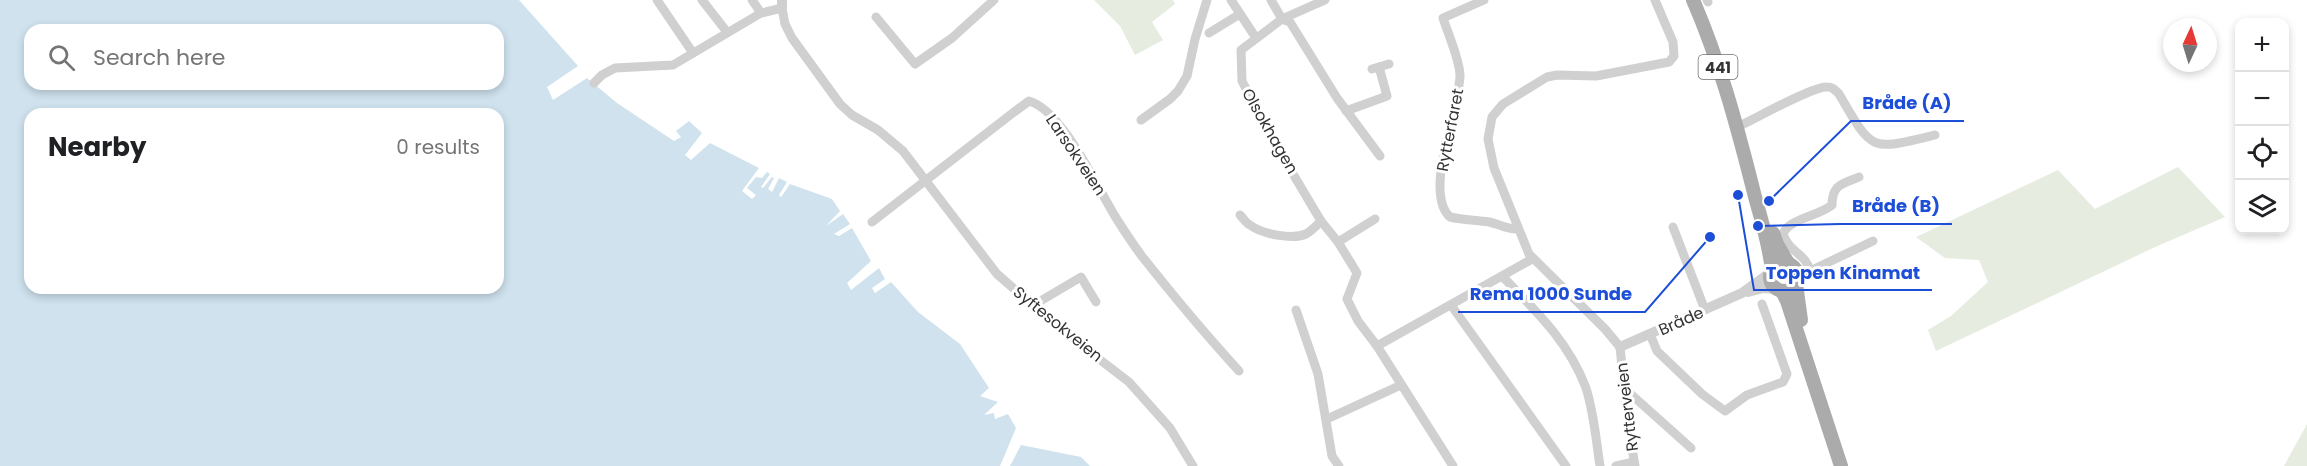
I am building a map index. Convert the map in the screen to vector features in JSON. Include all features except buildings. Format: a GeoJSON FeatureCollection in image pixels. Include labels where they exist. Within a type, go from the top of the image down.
{"type":"FeatureCollection","features":[{"type":"Feature","properties":{"kind":"main road","name":"441"},"geometry":{"type":"LineString","coordinates":[[1693,0],[1710,41],[1777,244],[1798,274],[1798,308],[1823,409]]}},
{"type":"Feature","properties":{"kind":"main road","name":"441"},"geometry":{"type":"LineString","coordinates":[[1738,131],[1768,240],[1773,284],[1780,290],[1841,466]]}},
{"type":"Feature","properties":{"kind":"main road"},"geometry":{"type":"LineString","coordinates":[[1772,272],[1777,265],[1798,274],[1790,290],[1780,290]]}},
{"type":"Feature","properties":{"kind":"street"},"geometry":{"type":"LineString","coordinates":[[657,0],[693,53]]}},
{"type":"Feature","properties":{"kind":"street"},"geometry":{"type":"LineString","coordinates":[[702,0],[728,33]]}},
{"type":"Feature","properties":{"kind":"street"},"geometry":{"type":"LineString","coordinates":[[752,0],[761,13]]}},
{"type":"Feature","properties":{"kind":"street"},"geometry":{"type":"LineString","coordinates":[[876,17],[915,64],[952,38],[994,0]]}},
{"type":"Feature","properties":{"kind":"street"},"geometry":{"type":"LineString","coordinates":[[1141,120],[1170,99],[1187,76],[1207,0]]}},
{"type":"Feature","properties":{"kind":"street"},"geometry":{"type":"LineString","coordinates":[[1231,0],[1256,38]]}},
{"type":"Feature","properties":{"kind":"street"},"geometry":{"type":"LineString","coordinates":[[1271,0],[1282,19],[1290,22],[1346,111],[1380,156]]}},
{"type":"Feature","properties":{"kind":"street","name":"Olsokhagen"},"geometry":{"type":"LineString","coordinates":[[1325,0],[1282,19],[1241,50],[1242,81],[1271,137],[1321,221],[1338,242],[1357,273],[1347,299],[1358,321],[1377,346]]}},
{"type":"Feature","properties":{"kind":"street","name":"Rytterfaret"},"geometry":{"type":"LineString","coordinates":[[1484,0],[1443,18],[1460,75],[1443,167],[1441,204],[1450,217],[1518,229]]}},
{"type":"Feature","properties":{"kind":"street"},"geometry":{"type":"LineString","coordinates":[[1620,347],[1601,325],[1532,259],[1494,168],[1488,139],[1492,117],[1503,104],[1547,77],[1596,76],[1669,62],[1674,56],[1673,42],[1655,0]]}},
{"type":"Feature","properties":{"kind":"street"},"geometry":{"type":"LineString","coordinates":[[594,83],[602,75],[615,68],[673,65],[761,13],[782,4]]}},
{"type":"Feature","properties":{"kind":"street","name":"Syftesokveien"},"geometry":{"type":"LineString","coordinates":[[782,4],[785,24],[792,38],[840,104],[892,140],[914,164],[924,181],[997,274],[1032,306],[1129,382],[1170,428],[1193,466]]}},
{"type":"Feature","properties":{"kind":"street"},"geometry":{"type":"LineString","coordinates":[[1209,33],[1240,14]]}},
{"type":"Feature","properties":{"kind":"street"},"geometry":{"type":"LineString","coordinates":[[1346,111],[1387,96],[1380,67]]}},
{"type":"Feature","properties":{"kind":"street"},"geometry":{"type":"LineString","coordinates":[[1738,131],[1809,92],[1828,87],[1834,88],[1839,94],[1861,131],[1873,143],[1890,145],[1935,135]]}},
{"type":"Feature","properties":{"kind":"street","name":"Larsokveien"},"geometry":{"type":"LineString","coordinates":[[872,222],[1029,100],[1042,106],[1065,132],[1118,221],[1142,255],[1239,371]]}},
{"type":"Feature","properties":{"kind":"street"},"geometry":{"type":"LineString","coordinates":[[1798,274],[1807,261],[1790,248],[1783,234],[1788,226],[1824,211],[1832,205],[1832,194],[1837,186],[1859,177]]}},
{"type":"Feature","properties":{"kind":"street"},"geometry":{"type":"LineString","coordinates":[[1240,215],[1255,228],[1299,236],[1308,233],[1321,221]]}},
{"type":"Feature","properties":{"kind":"street"},"geometry":{"type":"LineString","coordinates":[[1338,242],[1375,219]]}},
{"type":"Feature","properties":{"kind":"street"},"geometry":{"type":"LineString","coordinates":[[1673,227],[1705,310]]}},
{"type":"Feature","properties":{"kind":"street"},"geometry":{"type":"LineString","coordinates":[[1798,274],[1873,241]]}},
{"type":"Feature","properties":{"kind":"street"},"geometry":{"type":"LineString","coordinates":[[1454,466],[1377,346],[1532,259]]}},
{"type":"Feature","properties":{"kind":"street","name":"Bråde"},"geometry":{"type":"LineString","coordinates":[[1620,347],[1742,293],[1772,272]]}},
{"type":"Feature","properties":{"kind":"street"},"geometry":{"type":"LineString","coordinates":[[1032,306],[1081,277],[1096,302]]}},
{"type":"Feature","properties":{"kind":"street"},"geometry":{"type":"LineString","coordinates":[[1503,277],[1546,321],[1574,361],[1590,404],[1600,466]]}},
{"type":"Feature","properties":{"kind":"street","name":"Bråde"},"geometry":{"type":"LineString","coordinates":[[1742,293],[1763,288],[1780,290]]}},
{"type":"Feature","properties":{"kind":"street"},"geometry":{"type":"LineString","coordinates":[[1650,334],[1657,351],[1702,394],[1725,411],[1747,395],[1779,384],[1786,377],[1787,374],[1762,304]]}},
{"type":"Feature","properties":{"kind":"street"},"geometry":{"type":"LineString","coordinates":[[1451,305],[1566,466]]}},
{"type":"Feature","properties":{"kind":"street"},"geometry":{"type":"LineString","coordinates":[[1296,310],[1318,374],[1332,456],[1339,466]]}},
{"type":"Feature","properties":{"kind":"street","name":"Rytterveien"},"geometry":{"type":"LineString","coordinates":[[1620,347],[1623,388],[1634,464]]}},
{"type":"Feature","properties":{"kind":"street"},"geometry":{"type":"LineString","coordinates":[[1327,419],[1401,385]]}},
{"type":"Feature","properties":{"kind":"street"},"geometry":{"type":"LineString","coordinates":[[1623,388],[1691,448]]}},
{"type":"Feature","properties":{"kind":"street"},"geometry":{"type":"LineString","coordinates":[[1616,466],[1634,464]]}},
{"type":"Feature","properties":{"kind":"shaded area"},"geometry":{"type":"Polygon","coordinates":[[[1094,0],[1173,0],[1175,4],[1152,22],[1163,40],[1135,55],[1120,26],[1094,0]]]}},
{"type":"Feature","properties":{"kind":"shaded area"},"geometry":{"type":"Polygon","coordinates":[[[2178,167],[2225,217],[2155,247],[1936,351],[1928,330],[1951,316],[1988,282],[1979,260],[1945,258],[1916,237],[2058,170],[2095,209],[2178,167]]]}},
{"type":"Feature","properties":{"kind":"shaded area"},"geometry":{"type":"Polygon","coordinates":[[[2307,424],[2307,466],[2284,466],[2307,424]]]}},
{"type":"Feature","properties":{"kind":"water"},"geometry":{"type":"Polygon","coordinates":[[[0,0],[519,0],[578,66],[547,87],[553,100],[587,78],[617,103],[674,141],[681,137],[676,131],[689,121],[702,133],[685,155],[691,160],[710,143],[759,168],[742,191],[752,199],[756,195],[747,188],[756,177],[762,178],[767,172],[770,174],[761,187],[763,188],[772,177],[774,178],[768,189],[772,192],[779,178],[787,182],[779,195],[781,197],[790,184],[832,199],[840,211],[826,226],[843,214],[850,224],[834,234],[839,236],[852,228],[871,261],[847,283],[851,290],[879,268],[885,279],[872,288],[875,293],[891,282],[918,312],[960,344],[989,388],[980,396],[998,402],[984,415],[994,413],[995,419],[1008,414],[1016,428],[1000,466],[0,466],[0,0]]]}},
{"type":"Feature","properties":{"kind":"water"},"geometry":{"type":"Polygon","coordinates":[[[1021,445],[1081,457],[1090,466],[1010,466],[1021,445]]]}},
{"type":"Feature","properties":{"kind":"place","name":"Toppen Kinamat"},"geometry":{"type":"Point","coordinates":[1738,195]}},
{"type":"Feature","properties":{"kind":"place","name":"Bråde (A)"},"geometry":{"type":"Point","coordinates":[1769,201]}},
{"type":"Feature","properties":{"kind":"place","name":"Bråde (B)"},"geometry":{"type":"Point","coordinates":[1758,226]}},
{"type":"Feature","properties":{"kind":"place","name":"Rema 1000 Sunde"},"geometry":{"type":"Point","coordinates":[1710,237]}}]}
